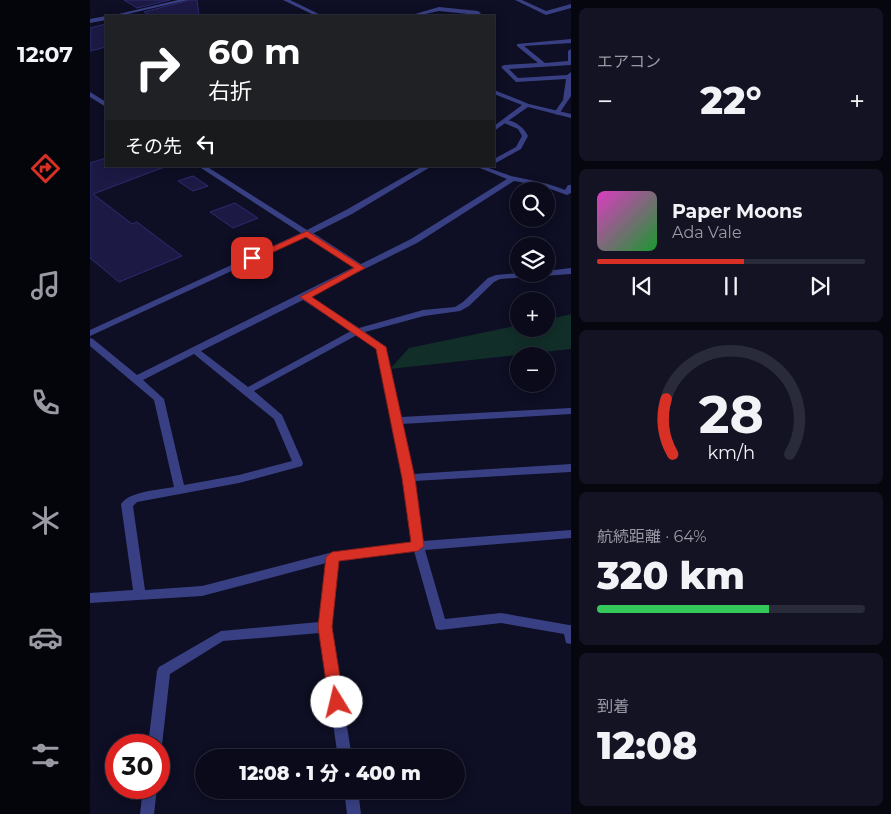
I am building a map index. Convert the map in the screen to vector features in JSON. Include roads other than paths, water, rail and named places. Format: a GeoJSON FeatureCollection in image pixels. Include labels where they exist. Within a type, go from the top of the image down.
{"type":"FeatureCollection","features":[{"type":"Feature","properties":{"kind":"street"},"geometry":{"type":"LineString","coordinates":[[118,15],[185,0]]}},
{"type":"Feature","properties":{"kind":"street"},"geometry":{"type":"LineString","coordinates":[[286,0],[318,15]]}},
{"type":"Feature","properties":{"kind":"street"},"geometry":{"type":"LineString","coordinates":[[518,0],[546,13],[571,6]]}},
{"type":"Feature","properties":{"kind":"street"},"geometry":{"type":"LineString","coordinates":[[567,0],[571,2]]}},
{"type":"Feature","properties":{"kind":"street"},"geometry":{"type":"LineString","coordinates":[[415,15],[438,9],[478,13]]}},
{"type":"Feature","properties":{"kind":"street"},"geometry":{"type":"LineString","coordinates":[[90,21],[105,18]]}},
{"type":"Feature","properties":{"kind":"street"},"geometry":{"type":"LineString","coordinates":[[543,64],[519,45],[571,41]]}},
{"type":"Feature","properties":{"kind":"street"},"geometry":{"type":"LineString","coordinates":[[556,112],[568,101],[570,76],[516,80],[504,67],[571,62],[569,56],[571,51]]}},
{"type":"Feature","properties":{"kind":"street"},"geometry":{"type":"LineString","coordinates":[[495,92],[527,105],[571,116]]}},
{"type":"Feature","properties":{"kind":"street"},"geometry":{"type":"LineString","coordinates":[[90,94],[105,104]]}},
{"type":"Feature","properties":{"kind":"street"},"geometry":{"type":"LineString","coordinates":[[495,127],[527,105]]}},
{"type":"Feature","properties":{"kind":"street"},"geometry":{"type":"LineString","coordinates":[[495,161],[518,148],[525,136],[521,128],[504,121]]}},
{"type":"Feature","properties":{"kind":"street"},"geometry":{"type":"LineString","coordinates":[[203,167],[361,268]]}},
{"type":"Feature","properties":{"kind":"street"},"geometry":{"type":"LineString","coordinates":[[90,333],[307,233],[349,212],[427,167]]}},
{"type":"Feature","properties":{"kind":"street"},"geometry":{"type":"LineString","coordinates":[[482,167],[513,180],[544,184],[567,193],[571,187]]}},
{"type":"Feature","properties":{"kind":"street"},"geometry":{"type":"LineString","coordinates":[[135,380],[305,297],[414,241],[513,180]]}},
{"type":"Feature","properties":{"kind":"street"},"geometry":{"type":"LineString","coordinates":[[247,391],[356,332],[423,313],[457,309],[466,304],[491,280],[499,277],[571,271]]}},
{"type":"Feature","properties":{"kind":"street"},"geometry":{"type":"LineString","coordinates":[[305,297],[381,347],[408,478],[418,546],[440,625],[501,618],[569,630],[571,639]]}},
{"type":"Feature","properties":{"kind":"street"},"geometry":{"type":"LineString","coordinates":[[90,341],[159,399],[180,490]]}},
{"type":"Feature","properties":{"kind":"street"},"geometry":{"type":"LineString","coordinates":[[140,595],[127,504],[134,499],[239,479],[298,463],[278,417],[196,351]]}},
{"type":"Feature","properties":{"kind":"street"},"geometry":{"type":"LineString","coordinates":[[397,421],[571,411]]}},
{"type":"Feature","properties":{"kind":"street"},"geometry":{"type":"LineString","coordinates":[[408,478],[571,468]]}},
{"type":"Feature","properties":{"kind":"street"},"geometry":{"type":"LineString","coordinates":[[90,598],[202,592],[332,557],[418,546],[571,534]]}},
{"type":"Feature","properties":{"kind":"street"},"geometry":{"type":"LineString","coordinates":[[332,557],[325,627],[345,749]]}},
{"type":"Feature","properties":{"kind":"street"},"geometry":{"type":"LineString","coordinates":[[156,734],[164,671],[221,636],[325,627]]}},
{"type":"Feature","properties":{"kind":"street"},"geometry":{"type":"LineString","coordinates":[[146,814],[148,799]]}},
{"type":"Feature","properties":{"kind":"street"},"geometry":{"type":"LineString","coordinates":[[352,799],[354,814]]}}]}
